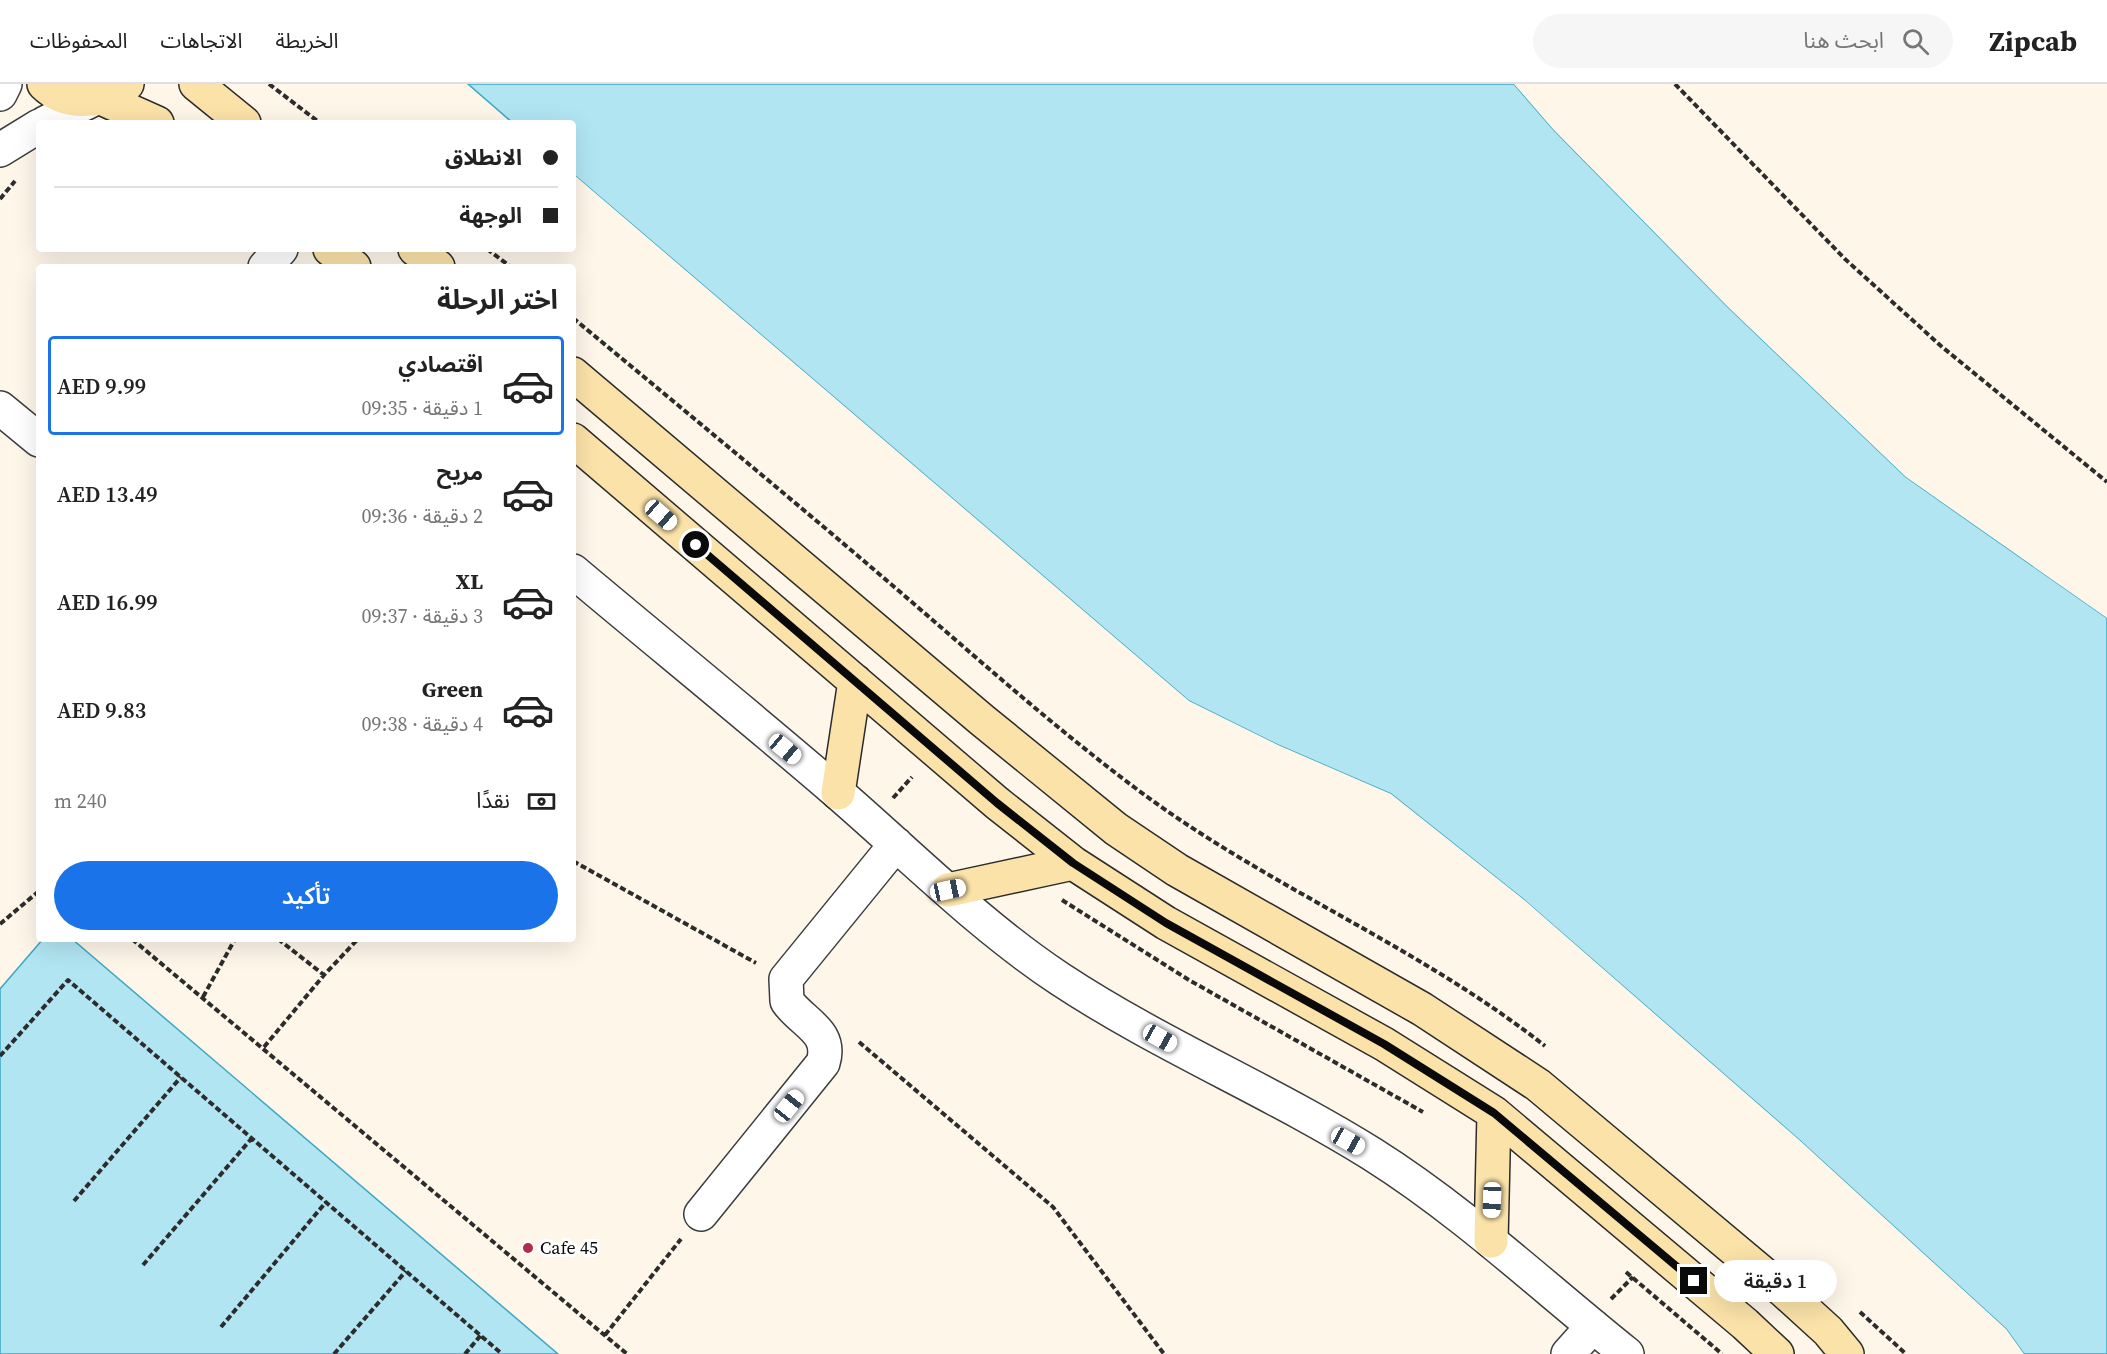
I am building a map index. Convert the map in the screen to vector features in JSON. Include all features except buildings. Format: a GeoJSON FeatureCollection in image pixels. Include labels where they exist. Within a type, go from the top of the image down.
{"type":"FeatureCollection","features":[{"type":"Feature","properties":{"kind":"street"},"geometry":{"type":"LineString","coordinates":[[0,94],[5,84]]}},
{"type":"Feature","properties":{"kind":"street"},"geometry":{"type":"LineString","coordinates":[[44,84],[68,98],[107,94],[152,120]]}},
{"type":"Feature","properties":{"kind":"street"},"geometry":{"type":"LineString","coordinates":[[196,84],[240,120]]}},
{"type":"Feature","properties":{"kind":"street"},"geometry":{"type":"LineString","coordinates":[[51,120],[107,94]]}},
{"type":"Feature","properties":{"kind":"street"},"geometry":{"type":"LineString","coordinates":[[0,150],[36,128]]}},
{"type":"Feature","properties":{"kind":"street"},"geometry":{"type":"LineString","coordinates":[[268,264],[278,252]]}},
{"type":"Feature","properties":{"kind":"street"},"geometry":{"type":"LineString","coordinates":[[334,252],[350,264]]}},
{"type":"Feature","properties":{"kind":"street"},"geometry":{"type":"LineString","coordinates":[[419,252],[434,264]]}},
{"type":"Feature","properties":{"kind":"street"},"geometry":{"type":"LineString","coordinates":[[576,377],[991,727],[1116,828],[1186,876],[1422,1009],[1538,1085],[1784,1292],[1827,1331],[1847,1354]]}},
{"type":"Feature","properties":{"kind":"street"},"geometry":{"type":"LineString","coordinates":[[0,408],[36,438]]}},
{"type":"Feature","properties":{"kind":"street"},"geometry":{"type":"LineString","coordinates":[[576,443],[855,681],[1073,863],[1166,923],[1384,1044],[1494,1113],[1777,1354]]}},
{"type":"Feature","properties":{"kind":"street"},"geometry":{"type":"LineString","coordinates":[[576,574],[838,793],[948,890],[1059,978],[1118,1015],[1369,1152],[1441,1201],[1628,1354]]}},
{"type":"Feature","properties":{"kind":"street"},"geometry":{"type":"LineString","coordinates":[[838,793],[855,681]]}},
{"type":"Feature","properties":{"kind":"street"},"geometry":{"type":"LineString","coordinates":[[701,1214],[823,1063],[825,1054],[822,1036],[787,1001],[786,979],[896,844]]}},
{"type":"Feature","properties":{"kind":"street"},"geometry":{"type":"LineString","coordinates":[[948,890],[1073,863]]}},
{"type":"Feature","properties":{"kind":"street"},"geometry":{"type":"LineString","coordinates":[[1491,1241],[1494,1113]]}},
{"type":"Feature","properties":{"kind":"street"},"geometry":{"type":"LineString","coordinates":[[1568,1354],[1593,1326]]}},
{"type":"Feature","properties":{"kind":"path"},"geometry":{"type":"LineString","coordinates":[[268,84],[316,120]]}},
{"type":"Feature","properties":{"kind":"path"},"geometry":{"type":"LineString","coordinates":[[1675,84],[1845,259],[1941,346],[2107,482]]}},
{"type":"Feature","properties":{"kind":"path"},"geometry":{"type":"LineString","coordinates":[[491,252],[507,264]]}},
{"type":"Feature","properties":{"kind":"path"},"geometry":{"type":"LineString","coordinates":[[576,320],[771,482],[1042,713],[1139,790],[1207,838],[1422,962],[1474,995],[1549,1049]]}},
{"type":"Feature","properties":{"kind":"path"},"geometry":{"type":"LineString","coordinates":[[0,924],[36,894]]}},
{"type":"Feature","properties":{"kind":"path"},"geometry":{"type":"LineString","coordinates":[[136,942],[264,1047],[627,1354]]}},
{"type":"Feature","properties":{"kind":"path"},"geometry":{"type":"LineString","coordinates":[[203,998],[233,942]]}},
{"type":"Feature","properties":{"kind":"path"},"geometry":{"type":"LineString","coordinates":[[282,942],[324,975]]}},
{"type":"Feature","properties":{"kind":"path"},"geometry":{"type":"LineString","coordinates":[[264,1047],[324,975],[355,942]]}},
{"type":"Feature","properties":{"kind":"path"},"geometry":{"type":"LineString","coordinates":[[0,1056],[68,980],[502,1354]]}},
{"type":"Feature","properties":{"kind":"path"},"geometry":{"type":"LineString","coordinates":[[74,1201],[181,1077]]}},
{"type":"Feature","properties":{"kind":"path"},"geometry":{"type":"LineString","coordinates":[[143,1265],[252,1138]]}},
{"type":"Feature","properties":{"kind":"path"},"geometry":{"type":"LineString","coordinates":[[221,1327],[326,1202]]}},
{"type":"Feature","properties":{"kind":"path"},"geometry":{"type":"LineString","coordinates":[[1053,1207],[1164,1354]]}},
{"type":"Feature","properties":{"kind":"path"},"geometry":{"type":"LineString","coordinates":[[605,1335],[701,1214]]}},
{"type":"Feature","properties":{"kind":"path"},"geometry":{"type":"LineString","coordinates":[[334,1354],[406,1271]]}},
{"type":"Feature","properties":{"kind":"path"},"geometry":{"type":"LineString","coordinates":[[1854,1307],[1906,1354]]}},
{"type":"Feature","properties":{"kind":"path"},"geometry":{"type":"LineString","coordinates":[[465,1354],[481,1335]]}},
{"type":"Feature","properties":{"kind":"water"},"geometry":{"type":"Polygon","coordinates":[[[468,84],[1514,84],[1553,129],[1727,306],[1906,477],[2107,618],[2107,1354],[2024,1354],[2006,1329],[1797,1138],[1523,899],[1391,794],[1278,745],[1189,701],[576,177],[576,120],[510,120],[468,84]]]}},
{"type":"Feature","properties":{"kind":"water"},"geometry":{"type":"Polygon","coordinates":[[[40,942],[76,942],[558,1354],[0,1354],[0,989],[40,942]]]}},
{"type":"Feature","properties":{"kind":"pier"},"geometry":{"type":"Polygon","coordinates":[[[1514,84],[1518,84],[1556,127],[1729,303],[1908,475],[2107,614],[2107,618],[1906,477],[1727,306],[1553,129],[1514,84]]]}},
{"type":"Feature","properties":{"kind":"pier"},"geometry":{"type":"Polygon","coordinates":[[[576,177],[1189,701],[1278,745],[1391,794],[1523,899],[1797,1138],[2006,1329],[2024,1354],[2020,1354],[2004,1331],[1795,1140],[1521,902],[1389,797],[1276,747],[1188,704],[576,181],[576,177]]]}},
{"type":"Feature","properties":{"kind":"place","name":"Cafe 45"},"geometry":{"type":"Point","coordinates":[528,1248]}},
{"type":"Feature","properties":{"kind":"route"},"geometry":{"type":"LineString","coordinates":[[696,545],[997,803],[1073,863],[1166,923],[1384,1044],[1494,1113],[1694,1281]]}}]}
